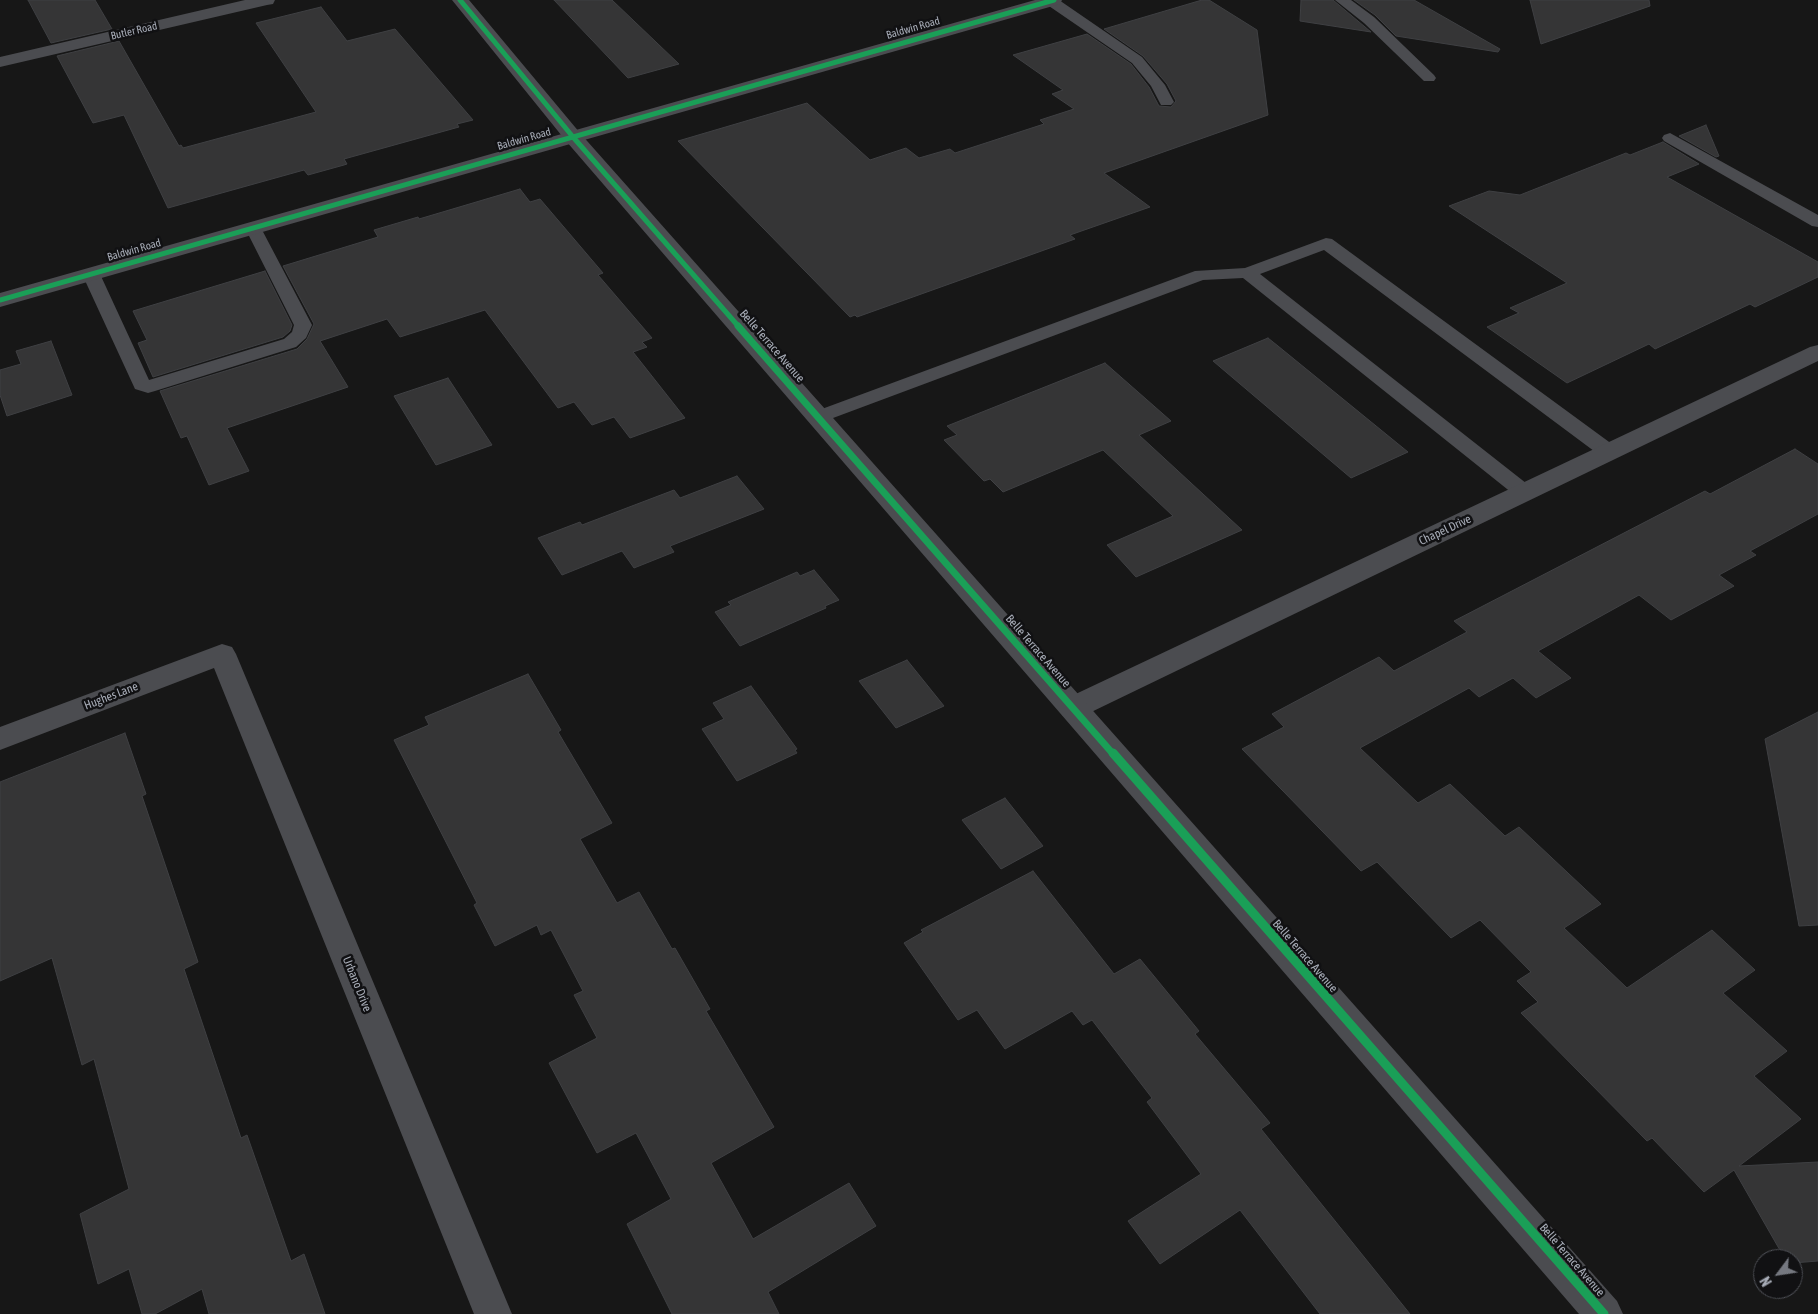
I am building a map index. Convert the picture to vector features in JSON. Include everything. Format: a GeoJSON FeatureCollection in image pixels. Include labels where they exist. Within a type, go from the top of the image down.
{"type":"FeatureCollection","features":[{"type":"Feature","properties":{"kind":"street","name":"Butler Road"},"geometry":{"type":"LineString","coordinates":[[0,62],[267,0]]}},
{"type":"Feature","properties":{"kind":"street","name":"Belle Terrace Avenue"},"geometry":{"type":"LineString","coordinates":[[460,0],[573,137],[1604,1314]]}},
{"type":"Feature","properties":{"kind":"street","name":"Baldwin Road"},"geometry":{"type":"LineString","coordinates":[[0,300],[1053,0]]}},
{"type":"Feature","properties":{"kind":"street","name":"Chapel Drive"},"geometry":{"type":"LineString","coordinates":[[1072,708],[1818,352]]}},
{"type":"Feature","properties":{"kind":"street","name":"Hughes Lane"},"geometry":{"type":"LineString","coordinates":[[0,739],[222,654]]}},
{"type":"Feature","properties":{"kind":"street","name":"Urbano Drive"},"geometry":{"type":"LineString","coordinates":[[222,654],[493,1314]]}},
{"type":"Feature","properties":{"kind":"lane"},"geometry":{"type":"LineString","coordinates":[[1053,0],[1137,60],[1158,85],[1166,102]]}},
{"type":"Feature","properties":{"kind":"lane"},"geometry":{"type":"LineString","coordinates":[[1342,0],[1369,20],[1429,78]]}},
{"type":"Feature","properties":{"kind":"lane"},"geometry":{"type":"LineString","coordinates":[[1670,138],[1818,222]]}},
{"type":"Feature","properties":{"kind":"lane"},"geometry":{"type":"LineString","coordinates":[[91,274],[142,385],[148,387],[290,342],[300,334],[303,325],[253,228]]}},
{"type":"Feature","properties":{"kind":"lane"},"geometry":{"type":"LineString","coordinates":[[818,417],[1201,274],[1247,273],[1326,243],[1608,452]]}},
{"type":"Feature","properties":{"kind":"lane"},"geometry":{"type":"LineString","coordinates":[[1247,273],[1524,492]]}},
{"type":"Feature","properties":{"kind":"building"},"geometry":{"type":"Polygon","coordinates":[[[28,0],[95,0],[112,29],[51,43],[28,0]]]}},
{"type":"Feature","properties":{"kind":"building"},"geometry":{"type":"Polygon","coordinates":[[[554,0],[612,0],[679,64],[628,78],[554,0]]]}},
{"type":"Feature","properties":{"kind":"building"},"geometry":{"type":"Polygon","coordinates":[[[1202,0],[1209,0],[1257,30],[1268,115],[1104,173],[1150,207],[1070,235],[1075,239],[857,317],[855,315],[850,317],[678,141],[807,103],[870,160],[906,148],[919,158],[950,149],[955,153],[1044,124],[1040,120],[1074,109],[1052,94],[1063,90],[1013,55],[1087,34],[1131,64],[1149,87],[1159,106],[1171,107],[1176,101],[1167,84],[1143,56],[1104,29],[1202,0]]]}},
{"type":"Feature","properties":{"kind":"building"},"geometry":{"type":"Polygon","coordinates":[[[1301,0],[1333,0],[1371,32],[1300,21],[1301,0]]]}},
{"type":"Feature","properties":{"kind":"building"},"geometry":{"type":"Polygon","coordinates":[[[1354,0],[1414,0],[1500,49],[1498,52],[1396,36],[1375,15],[1354,0]]]}},
{"type":"Feature","properties":{"kind":"building"},"geometry":{"type":"Polygon","coordinates":[[[1530,0],[1649,0],[1650,6],[1541,44],[1530,0]]]}},
{"type":"Feature","properties":{"kind":"building"},"geometry":{"type":"Polygon","coordinates":[[[321,7],[347,41],[395,29],[473,120],[457,124],[459,127],[344,159],[347,164],[344,165],[308,175],[304,170],[168,208],[124,115],[93,123],[57,56],[119,41],[179,146],[181,145],[183,148],[316,112],[256,23],[321,7]]]}},
{"type":"Feature","properties":{"kind":"building"},"geometry":{"type":"Polygon","coordinates":[[[1706,125],[1719,156],[1716,157],[1679,136],[1706,125]]]}},
{"type":"Feature","properties":{"kind":"building"},"geometry":{"type":"Polygon","coordinates":[[[1663,142],[1699,164],[1667,177],[1818,262],[1818,277],[1755,307],[1750,304],[1655,349],[1649,344],[1567,383],[1487,327],[1519,313],[1510,308],[1567,283],[1449,206],[1489,191],[1520,195],[1626,153],[1630,155],[1663,142]]]}},
{"type":"Feature","properties":{"kind":"building"},"geometry":{"type":"Polygon","coordinates":[[[520,189],[530,202],[540,199],[603,273],[598,275],[652,338],[642,342],[647,347],[633,352],[685,418],[630,438],[614,417],[592,425],[574,402],[558,408],[485,310],[400,337],[387,319],[320,341],[348,387],[227,428],[249,471],[209,485],[187,436],[181,438],[160,391],[297,349],[307,339],[314,324],[283,266],[378,237],[374,230],[418,217],[419,219],[520,189]]]}},
{"type":"Feature","properties":{"kind":"building"},"geometry":{"type":"Polygon","coordinates":[[[265,271],[292,325],[290,331],[283,337],[153,377],[138,343],[147,340],[133,311],[265,271]]]}},
{"type":"Feature","properties":{"kind":"building"},"geometry":{"type":"Polygon","coordinates":[[[1268,338],[1408,452],[1351,478],[1213,361],[1268,338]]]}},
{"type":"Feature","properties":{"kind":"building"},"geometry":{"type":"Polygon","coordinates":[[[51,341],[72,395],[7,416],[0,395],[0,370],[21,364],[16,351],[51,341]]]}},
{"type":"Feature","properties":{"kind":"building"},"geometry":{"type":"Polygon","coordinates":[[[1105,363],[1171,421],[1139,435],[1242,530],[1136,577],[1107,545],[1173,516],[1103,450],[1003,492],[990,479],[984,481],[944,440],[957,435],[947,426],[1105,363]]]}},
{"type":"Feature","properties":{"kind":"building"},"geometry":{"type":"Polygon","coordinates":[[[448,378],[492,445],[436,465],[394,396],[448,378]]]}},
{"type":"Feature","properties":{"kind":"building"},"geometry":{"type":"Polygon","coordinates":[[[1795,449],[1818,464],[1818,514],[1750,551],[1756,555],[1719,575],[1734,586],[1671,620],[1639,595],[1538,651],[1571,678],[1536,698],[1513,678],[1479,697],[1469,688],[1360,748],[1418,803],[1450,784],[1505,836],[1519,827],[1601,904],[1564,928],[1627,988],[1712,930],[1755,970],[1723,993],[1787,1051],[1754,1076],[1801,1119],[1739,1166],[1818,1162],[1818,1261],[1803,1262],[1803,1249],[1779,1249],[1734,1170],[1704,1192],[1652,1138],[1647,1141],[1521,1013],[1538,1002],[1517,981],[1531,972],[1480,920],[1451,938],[1377,862],[1361,871],[1242,749],[1284,727],[1272,714],[1379,657],[1394,671],[1467,632],[1454,621],[1705,491],[1710,494],[1795,449]]]}},
{"type":"Feature","properties":{"kind":"building"},"geometry":{"type":"Polygon","coordinates":[[[737,476],[764,509],[670,546],[674,552],[634,568],[622,551],[562,575],[538,538],[580,522],[582,525],[674,490],[680,498],[737,476]]]}},
{"type":"Feature","properties":{"kind":"building"},"geometry":{"type":"Polygon","coordinates":[[[814,570],[839,600],[825,606],[826,608],[740,646],[715,612],[731,605],[728,602],[797,572],[800,576],[814,570]]]}},
{"type":"Feature","properties":{"kind":"building"},"geometry":{"type":"Polygon","coordinates":[[[907,660],[944,706],[896,728],[859,681],[907,660]]]}},
{"type":"Feature","properties":{"kind":"building"},"geometry":{"type":"Polygon","coordinates":[[[528,674],[561,730],[558,732],[612,823],[580,839],[617,903],[639,892],[672,949],[675,948],[710,1009],[706,1011],[774,1127],[711,1163],[753,1239],[849,1183],[876,1226],[768,1292],[779,1314],[672,1314],[627,1224],[671,1199],[636,1133],[597,1153],[549,1063],[597,1038],[574,995],[583,991],[551,930],[541,935],[537,925],[495,946],[474,905],[477,903],[394,740],[429,725],[425,717],[528,674]]]}},
{"type":"Feature","properties":{"kind":"building"},"geometry":{"type":"Polygon","coordinates":[[[751,686],[797,749],[795,750],[797,753],[737,781],[702,729],[724,719],[713,703],[751,686]]]}},
{"type":"Feature","properties":{"kind":"building"},"geometry":{"type":"Polygon","coordinates":[[[1818,712],[1818,925],[1799,926],[1765,739],[1818,712]]]}},
{"type":"Feature","properties":{"kind":"building"},"geometry":{"type":"Polygon","coordinates":[[[125,733],[146,794],[142,796],[198,962],[184,969],[241,1138],[247,1135],[291,1261],[304,1254],[325,1314],[209,1314],[202,1289],[155,1314],[142,1314],[129,1269],[98,1284],[80,1214],[129,1189],[94,1059],[82,1065],[52,958],[0,981],[0,782],[125,733]]]}},
{"type":"Feature","properties":{"kind":"building"},"geometry":{"type":"Polygon","coordinates":[[[1005,798],[1043,846],[1001,869],[962,820],[1005,798]]]}},
{"type":"Feature","properties":{"kind":"building"},"geometry":{"type":"Polygon","coordinates":[[[1033,871],[1114,974],[1140,959],[1199,1031],[1195,1034],[1270,1123],[1261,1129],[1410,1314],[1320,1314],[1240,1210],[1160,1264],[1128,1221],[1201,1174],[1147,1102],[1152,1098],[1092,1020],[1083,1025],[1072,1011],[1005,1049],[977,1010],[958,1020],[904,943],[923,932],[921,930],[1033,871]]]}},
{"type":"Feature","properties":{"kind":"cycle path"},"geometry":{"type":"LineString","coordinates":[[460,0],[573,137],[1604,1314]]}},
{"type":"Feature","properties":{"kind":"cycle path"},"geometry":{"type":"LineString","coordinates":[[0,300],[1054,0]]}}]}
